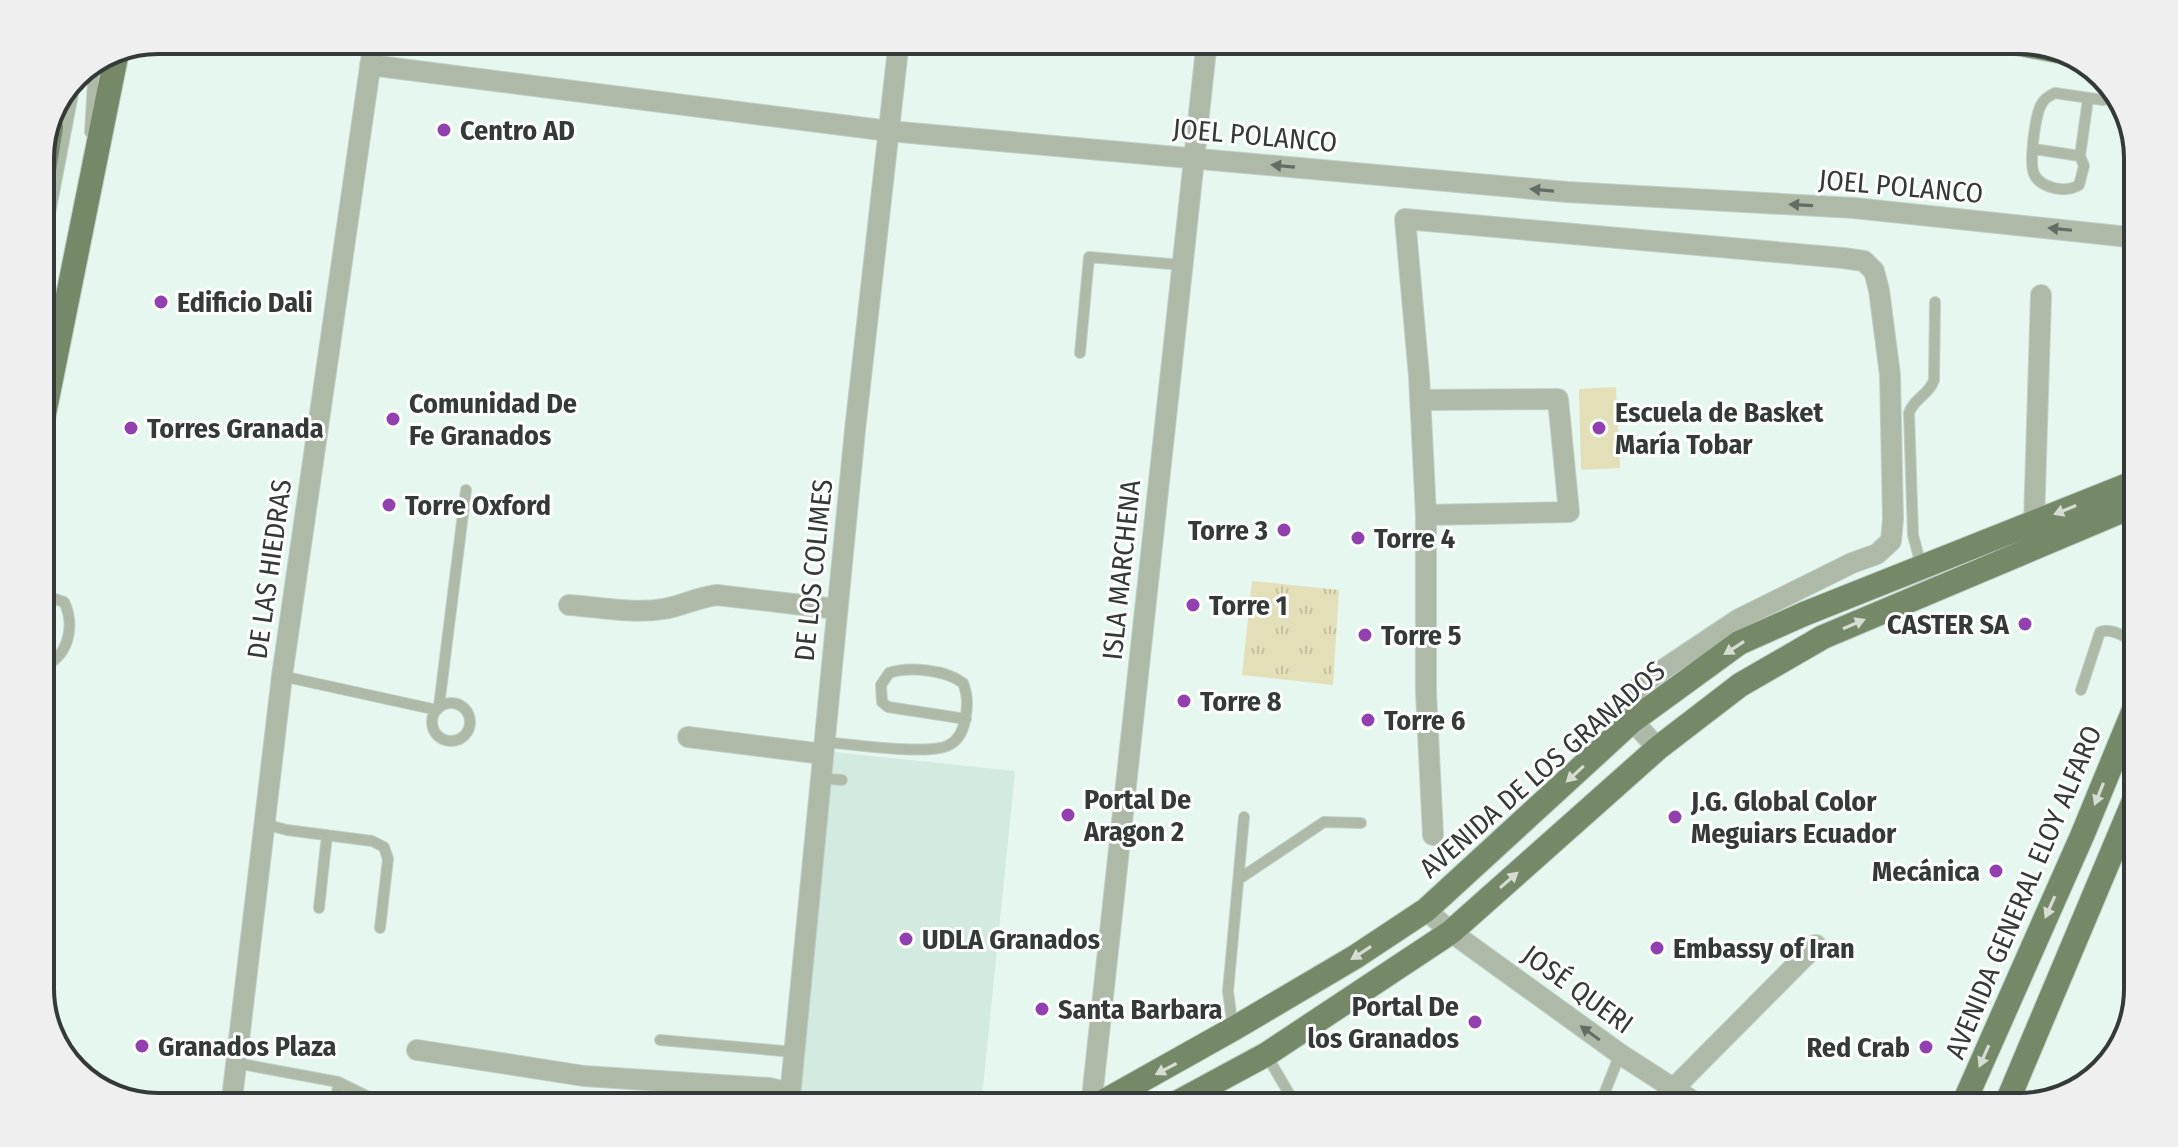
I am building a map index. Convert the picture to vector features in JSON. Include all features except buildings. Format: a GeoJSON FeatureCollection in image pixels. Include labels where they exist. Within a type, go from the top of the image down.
{"type":"FeatureCollection","features":[{"type":"Feature","properties":{"kind":"main road"},"geometry":{"type":"LineString","coordinates":[[54,365],[115,64]]}},
{"type":"Feature","properties":{"kind":"main road","name":"AVENIDA DE LOS GRANADOS"},"geometry":{"type":"LineString","coordinates":[[1117,1093],[1355,957],[1426,910],[1632,721],[1739,643],[2124,487]]}},
{"type":"Feature","properties":{"kind":"main road"},"geometry":{"type":"LineString","coordinates":[[1200,1093],[1267,1054],[1451,932],[1658,748],[1740,685],[1823,637],[2124,510]]}},
{"type":"Feature","properties":{"kind":"main road"},"geometry":{"type":"LineString","coordinates":[[1885,611],[1931,605],[2124,521]]}},
{"type":"Feature","properties":{"kind":"main road","name":"AVENIDA GENERAL ELOY ALFARO"},"geometry":{"type":"LineString","coordinates":[[1968,1093],[2124,733]]}},
{"type":"Feature","properties":{"kind":"main road"},"geometry":{"type":"LineString","coordinates":[[2011,1093],[2124,825]]}},
{"type":"Feature","properties":{"kind":"main road"},"geometry":{"type":"LineString","coordinates":[[2007,1005],[2008,1014],[2018,1026],[2026,1027],[2044,1019]]}},
{"type":"Feature","properties":{"kind":"street","name":"DE LAS HIEDRAS"},"geometry":{"type":"LineString","coordinates":[[233,1093],[282,676],[372,54]]}},
{"type":"Feature","properties":{"kind":"street","name":"DE LOS COLIMES"},"geometry":{"type":"LineString","coordinates":[[790,1093],[837,609],[897,54]]}},
{"type":"Feature","properties":{"kind":"street","name":"ISLA MARCHENA"},"geometry":{"type":"LineString","coordinates":[[1093,1093],[1205,54]]}},
{"type":"Feature","properties":{"kind":"street","name":"JOEL POLANCO"},"geometry":{"type":"LineString","coordinates":[[370,65],[889,131],[1567,192],[1854,208],[2124,237]]}},
{"type":"Feature","properties":{"kind":"street"},"geometry":{"type":"LineString","coordinates":[[1433,835],[1426,692],[1426,515],[1405,219],[1843,258],[1864,261],[1874,271],[1890,375],[1891,541],[1877,554],[1852,563],[1739,619],[1692,648],[1638,688],[1632,698],[1632,721],[1658,748]]}},
{"type":"Feature","properties":{"kind":"street"},"geometry":{"type":"LineString","coordinates":[[2034,523],[2041,295]]}},
{"type":"Feature","properties":{"kind":"street"},"geometry":{"type":"LineString","coordinates":[[1420,400],[1558,399],[1569,512],[1426,515]]}},
{"type":"Feature","properties":{"kind":"street"},"geometry":{"type":"LineString","coordinates":[[569,605],[645,611],[666,609],[699,597],[717,595],[837,609]]}},
{"type":"Feature","properties":{"kind":"street"},"geometry":{"type":"LineString","coordinates":[[688,737],[824,748]]}},
{"type":"Feature","properties":{"kind":"street","name":"JOSÉ QUERI"},"geometry":{"type":"LineString","coordinates":[[1426,910],[1451,932],[1679,1093]]}},
{"type":"Feature","properties":{"kind":"street"},"geometry":{"type":"LineString","coordinates":[[1673,1089],[1816,945]]}},
{"type":"Feature","properties":{"kind":"street"},"geometry":{"type":"LineString","coordinates":[[417,1050],[584,1076],[769,1088],[777,1093]]}},
{"type":"Feature","properties":{"kind":"lane"},"geometry":{"type":"LineString","coordinates":[[54,307],[90,138],[93,77]]}},
{"type":"Feature","properties":{"kind":"lane"},"geometry":{"type":"LineString","coordinates":[[2088,99],[2080,156],[2084,166],[2079,185],[2066,190],[2042,184],[2035,177],[2032,163],[2042,102],[2048,95],[2063,94],[2088,99],[2097,101],[2105,99]]}},
{"type":"Feature","properties":{"kind":"lane"},"geometry":{"type":"LineString","coordinates":[[54,193],[72,101]]}},
{"type":"Feature","properties":{"kind":"lane"},"geometry":{"type":"LineString","coordinates":[[2034,149],[2080,156]]}},
{"type":"Feature","properties":{"kind":"lane"},"geometry":{"type":"LineString","coordinates":[[1080,353],[1089,257],[1182,265]]}},
{"type":"Feature","properties":{"kind":"lane"},"geometry":{"type":"LineString","coordinates":[[1921,567],[1913,535],[1909,413],[1912,403],[1929,391],[1934,380],[1935,302]]}},
{"type":"Feature","properties":{"kind":"lane"},"geometry":{"type":"LineString","coordinates":[[282,676],[438,708],[466,490]]}},
{"type":"Feature","properties":{"kind":"lane"},"geometry":{"type":"LineString","coordinates":[[54,599],[64,602],[69,622],[66,644],[60,658],[54,662]]}},
{"type":"Feature","properties":{"kind":"lane"},"geometry":{"type":"LineString","coordinates":[[2081,690],[2100,632],[2105,630],[2124,637]]}},
{"type":"Feature","properties":{"kind":"lane"},"geometry":{"type":"LineString","coordinates":[[824,748],[940,749],[960,736],[966,719],[967,692],[958,679],[897,670],[883,678],[880,694],[882,702],[888,707],[966,719]]}},
{"type":"Feature","properties":{"kind":"lane"},"geometry":{"type":"LineString","coordinates":[[821,778],[842,780]]}},
{"type":"Feature","properties":{"kind":"lane"},"geometry":{"type":"LineString","coordinates":[[1233,1029],[1228,991],[1244,817]]}},
{"type":"Feature","properties":{"kind":"lane"},"geometry":{"type":"LineString","coordinates":[[1239,879],[1324,822],[1361,823]]}},
{"type":"Feature","properties":{"kind":"lane"},"geometry":{"type":"LineString","coordinates":[[264,824],[372,841],[384,847],[388,859],[380,928]]}},
{"type":"Feature","properties":{"kind":"lane"},"geometry":{"type":"LineString","coordinates":[[319,908],[327,835]]}},
{"type":"Feature","properties":{"kind":"lane"},"geometry":{"type":"LineString","coordinates":[[660,1040],[794,1052]]}},
{"type":"Feature","properties":{"kind":"lane"},"geometry":{"type":"LineString","coordinates":[[1267,1054],[1289,1093]]}},
{"type":"Feature","properties":{"kind":"lane"},"geometry":{"type":"LineString","coordinates":[[1605,1093],[1620,1054]]}},
{"type":"Feature","properties":{"kind":"lane"},"geometry":{"type":"LineString","coordinates":[[236,1063],[338,1082],[359,1093]]}},
{"type":"Feature","properties":{"kind":"lane"},"geometry":{"type":"LineString","coordinates":[[337,1093],[338,1082]]}},
{"type":"Feature","properties":{"kind":"shaded area","name":"UDLA Granados"},"geometry":{"type":"Polygon","coordinates":[[[833,752],[1015,771],[982,1093],[798,1093],[833,752]]]}},
{"type":"Feature","properties":{"kind":"green space","name":"Escuela de Basket María Tobar"},"geometry":{"type":"Polygon","coordinates":[[[1616,387],[1620,468],[1581,470],[1579,389],[1616,387]]]}},
{"type":"Feature","properties":{"kind":"green space"},"geometry":{"type":"Polygon","coordinates":[[[1252,581],[1339,590],[1333,685],[1242,675],[1252,581]]]}},
{"type":"Feature","properties":{"kind":"place","name":"Centro AD"},"geometry":{"type":"Point","coordinates":[444,130]}},
{"type":"Feature","properties":{"kind":"place","name":"Edificio Dali"},"geometry":{"type":"Point","coordinates":[161,302]}},
{"type":"Feature","properties":{"kind":"place","name":"Comunidad De Fe Granados"},"geometry":{"type":"Point","coordinates":[393,419]}},
{"type":"Feature","properties":{"kind":"place","name":"Torres Granada"},"geometry":{"type":"Point","coordinates":[131,428]}},
{"type":"Feature","properties":{"kind":"place","name":"Escuela de Basket María Tobar"},"geometry":{"type":"Point","coordinates":[1599,428]}},
{"type":"Feature","properties":{"kind":"place","name":"Torre Oxford"},"geometry":{"type":"Point","coordinates":[389,505]}},
{"type":"Feature","properties":{"kind":"place","name":"Torre 3"},"geometry":{"type":"Point","coordinates":[1284,530]}},
{"type":"Feature","properties":{"kind":"place","name":"Torre 4"},"geometry":{"type":"Point","coordinates":[1358,538]}},
{"type":"Feature","properties":{"kind":"place","name":"Torre 1"},"geometry":{"type":"Point","coordinates":[1193,605]}},
{"type":"Feature","properties":{"kind":"place","name":"CASTER SA"},"geometry":{"type":"Point","coordinates":[2025,624]}},
{"type":"Feature","properties":{"kind":"place","name":"Torre 5"},"geometry":{"type":"Point","coordinates":[1365,635]}},
{"type":"Feature","properties":{"kind":"place","name":"Torre 8"},"geometry":{"type":"Point","coordinates":[1184,701]}},
{"type":"Feature","properties":{"kind":"place","name":"Torre 6"},"geometry":{"type":"Point","coordinates":[1368,720]}},
{"type":"Feature","properties":{"kind":"place","name":"Portal De Aragon 2"},"geometry":{"type":"Point","coordinates":[1068,815]}},
{"type":"Feature","properties":{"kind":"place","name":"J.G. Global Color Meguiars Ecuador"},"geometry":{"type":"Point","coordinates":[1675,817]}},
{"type":"Feature","properties":{"kind":"place","name":"Mecánica"},"geometry":{"type":"Point","coordinates":[1996,871]}},
{"type":"Feature","properties":{"kind":"place","name":"UDLA Granados"},"geometry":{"type":"Point","coordinates":[906,939]}},
{"type":"Feature","properties":{"kind":"place","name":"Embassy of Iran"},"geometry":{"type":"Point","coordinates":[1657,948]}},
{"type":"Feature","properties":{"kind":"place","name":"Santa Barbara"},"geometry":{"type":"Point","coordinates":[1042,1009]}},
{"type":"Feature","properties":{"kind":"place","name":"Portal De los Granados"},"geometry":{"type":"Point","coordinates":[1475,1022]}},
{"type":"Feature","properties":{"kind":"place","name":"Granados Plaza"},"geometry":{"type":"Point","coordinates":[142,1046]}},
{"type":"Feature","properties":{"kind":"place","name":"Red Crab"},"geometry":{"type":"Point","coordinates":[1926,1047]}}]}
